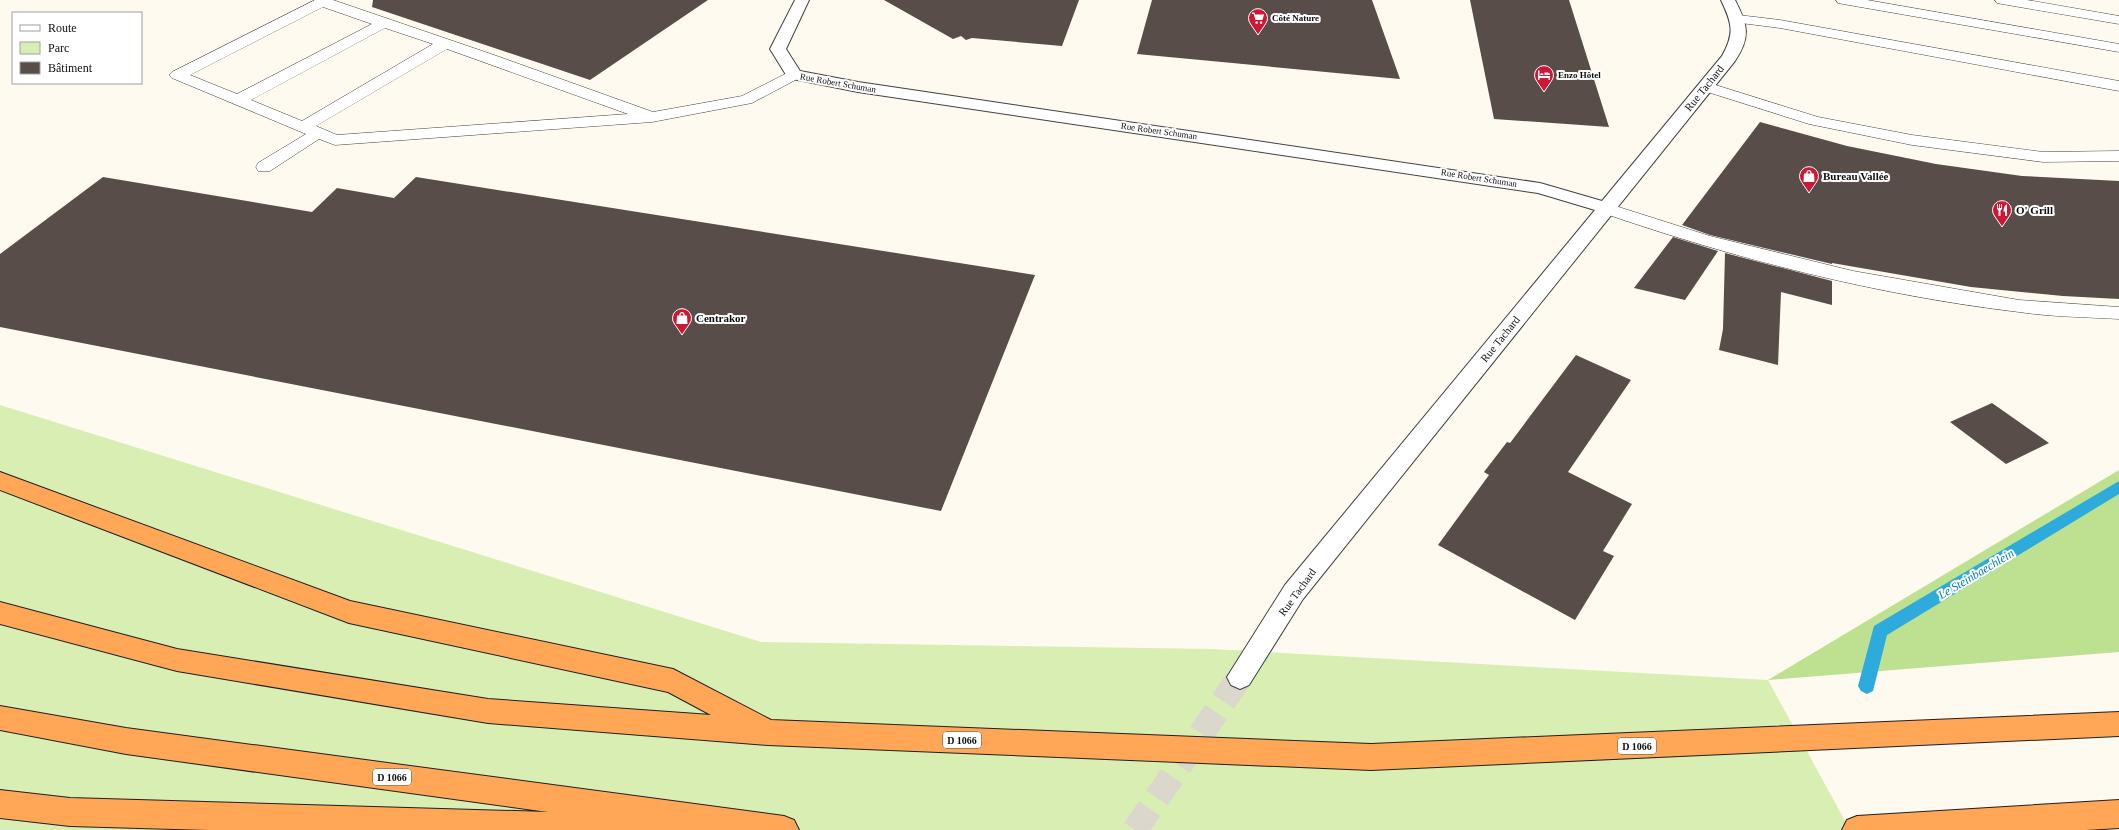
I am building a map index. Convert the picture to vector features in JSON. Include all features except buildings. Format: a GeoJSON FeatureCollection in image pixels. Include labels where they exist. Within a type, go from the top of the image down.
{"type":"FeatureCollection","features":[{"type":"Feature","properties":{"kind":"highway"},"geometry":{"type":"LineString","coordinates":[[0,481],[349,612],[673,681],[768,732]]}},
{"type":"Feature","properties":{"kind":"highway","name":"D 1066"},"geometry":{"type":"LineString","coordinates":[[0,613],[177,660],[488,711],[768,732],[1371,757],[2119,724]]}},
{"type":"Feature","properties":{"kind":"highway","name":"D 1066"},"geometry":{"type":"LineString","coordinates":[[0,718],[126,741],[784,830]]}},
{"type":"Feature","properties":{"kind":"highway"},"geometry":{"type":"LineString","coordinates":[[0,804],[70,812],[704,830]]}},
{"type":"Feature","properties":{"kind":"highway"},"geometry":{"type":"LineString","coordinates":[[1857,830],[2119,814]]}},
{"type":"Feature","properties":{"kind":"street","name":"Rue Robert Schuman"},"geometry":{"type":"LineString","coordinates":[[802,0],[778,49],[794,75],[858,87],[1420,168],[1540,188],[1606,208]]}},
{"type":"Feature","properties":{"kind":"street","name":"Rue Tachard"},"geometry":{"type":"LineString","coordinates":[[1240,677],[1294,592],[1706,87],[1728,58],[1739,41],[1738,19],[1728,0]]}},
{"type":"Feature","properties":{"kind":"lane"},"geometry":{"type":"LineString","coordinates":[[1843,0],[2119,48]]}},
{"type":"Feature","properties":{"kind":"lane"},"geometry":{"type":"LineString","coordinates":[[2002,0],[2119,20]]}},
{"type":"Feature","properties":{"kind":"lane"},"geometry":{"type":"LineString","coordinates":[[652,117],[324,1],[177,75],[335,140],[652,117],[746,100],[794,75]]}},
{"type":"Feature","properties":{"kind":"lane"},"geometry":{"type":"LineString","coordinates":[[1738,19],[1780,24],[2119,86]]}},
{"type":"Feature","properties":{"kind":"lane"},"geometry":{"type":"LineString","coordinates":[[238,100],[384,23]]}},
{"type":"Feature","properties":{"kind":"lane"},"geometry":{"type":"LineString","coordinates":[[264,167],[310,130],[446,44]]}},
{"type":"Feature","properties":{"kind":"lane"},"geometry":{"type":"LineString","coordinates":[[1706,87],[1730,96],[1815,121],[1912,140],[2043,157],[2119,156]]}},
{"type":"Feature","properties":{"kind":"lane"},"geometry":{"type":"LineString","coordinates":[[1606,208],[1737,250],[1882,283],[2006,304],[2119,313]]}},
{"type":"Feature","properties":{"kind":"green space"},"geometry":{"type":"Polygon","coordinates":[[[0,405],[761,642],[1212,649],[1768,680],[1850,830],[0,830],[0,405]]]}},
{"type":"Feature","properties":{"kind":"green space"},"geometry":{"type":"Polygon","coordinates":[[[2119,470],[2119,652],[1768,680],[2119,470]]]}},
{"type":"Feature","properties":{"kind":"waterway","name":"Le Steinbaechlein"},"geometry":{"type":"LineString","coordinates":[[1867,686],[1880,631],[2119,487]]}},
{"type":"Feature","properties":{"kind":"tunnel"},"geometry":{"type":"LineString","coordinates":[[1135,830],[1240,677]]}},
{"type":"Feature","properties":{"kind":"place","name":"Côté Nature"},"geometry":{"type":"Point","coordinates":[1258,35]}},
{"type":"Feature","properties":{"kind":"place","name":"Enzo Hôtel"},"geometry":{"type":"Point","coordinates":[1544,92]}},
{"type":"Feature","properties":{"kind":"place","name":"Bureau Vallée"},"geometry":{"type":"Point","coordinates":[1809,193]}},
{"type":"Feature","properties":{"kind":"place","name":"O' Grill"},"geometry":{"type":"Point","coordinates":[2002,227]}},
{"type":"Feature","properties":{"kind":"place","name":"Centrakor"},"geometry":{"type":"Point","coordinates":[682,335]}}]}
